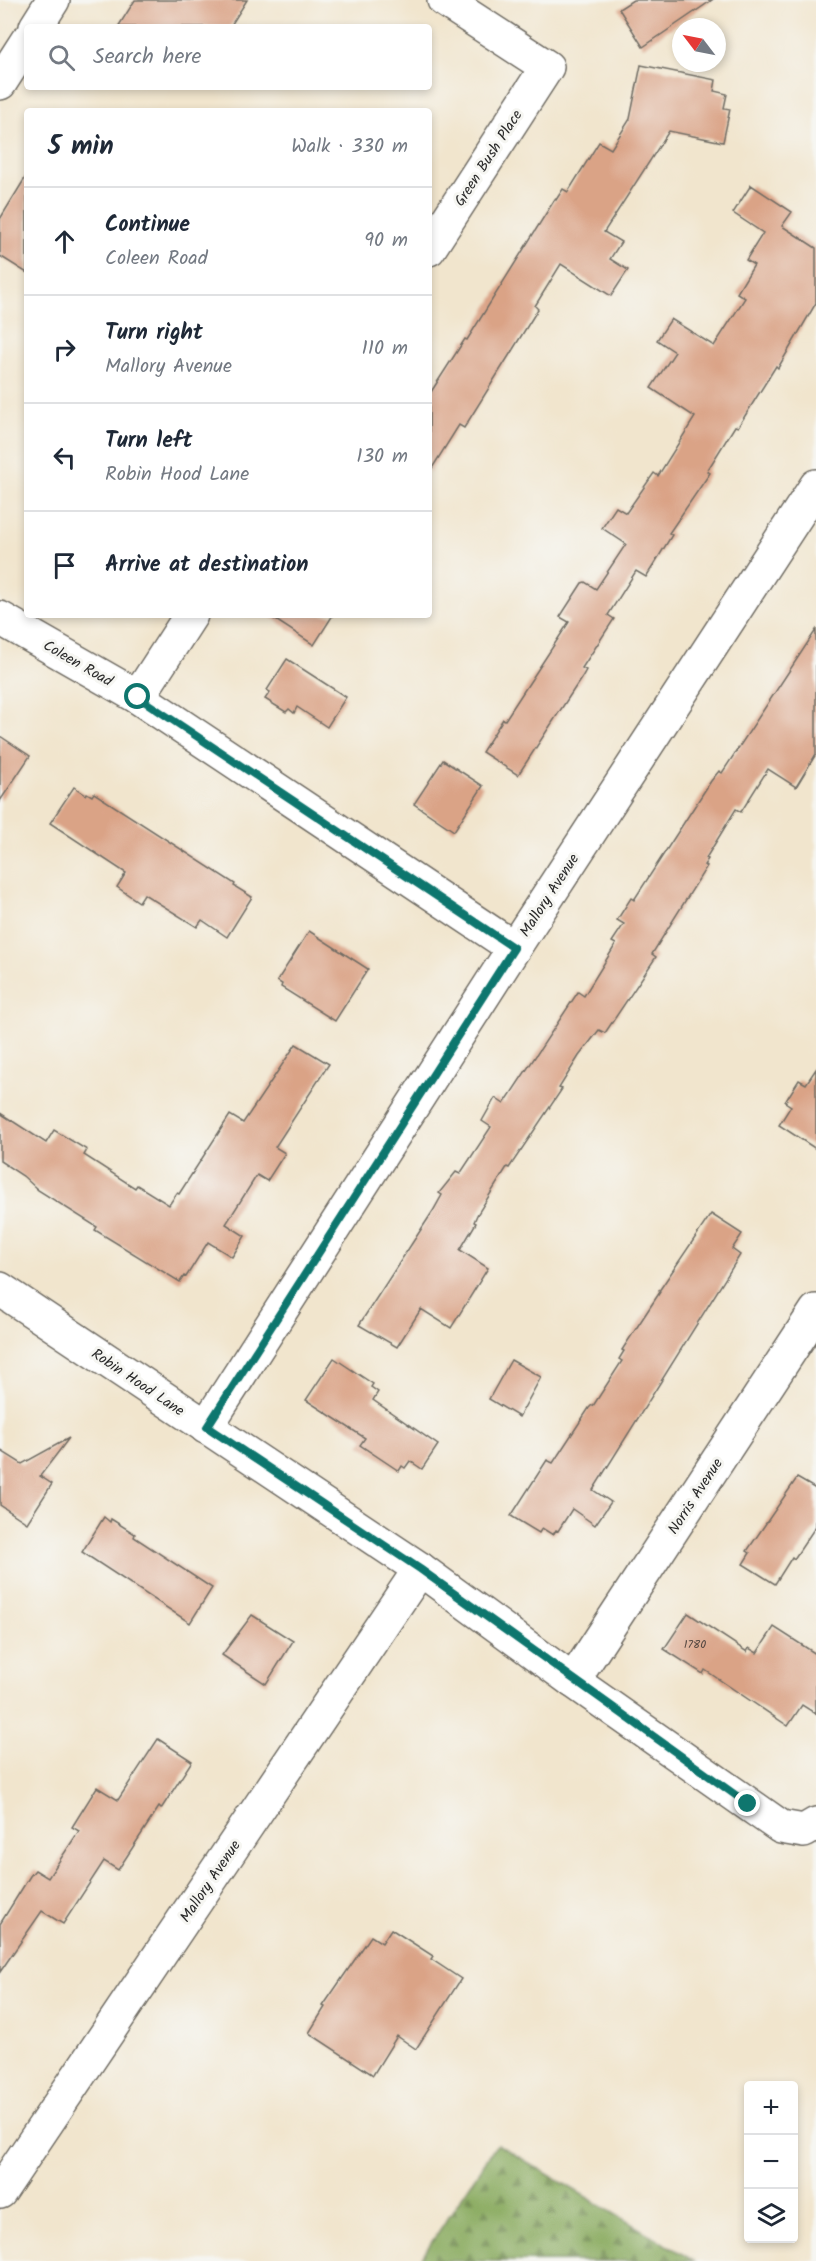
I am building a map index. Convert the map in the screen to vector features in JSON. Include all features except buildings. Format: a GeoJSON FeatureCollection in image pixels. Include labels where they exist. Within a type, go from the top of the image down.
{"type":"FeatureCollection","features":[{"type":"Feature","properties":{"kind":"street"},"geometry":{"type":"LineString","coordinates":[[38,24],[53,0]]}},
{"type":"Feature","properties":{"kind":"street","name":"Green Bush Place"},"geometry":{"type":"LineString","coordinates":[[432,244],[547,67],[444,0]]}},
{"type":"Feature","properties":{"kind":"street"},"geometry":{"type":"LineString","coordinates":[[0,83],[24,46]]}},
{"type":"Feature","properties":{"kind":"street","name":"Mallory Avenue"},"geometry":{"type":"LineString","coordinates":[[207,1427],[514,948],[816,486]]}},
{"type":"Feature","properties":{"kind":"street","name":"Coleen Road"},"geometry":{"type":"LineString","coordinates":[[0,618],[138,697],[514,948]]}},
{"type":"Feature","properties":{"kind":"street"},"geometry":{"type":"LineString","coordinates":[[138,697],[189,618]]}},
{"type":"Feature","properties":{"kind":"street","name":"Robin Hood Lane"},"geometry":{"type":"LineString","coordinates":[[0,1289],[420,1569],[573,1681],[781,1827],[804,1831],[816,1824]]}},
{"type":"Feature","properties":{"kind":"street","name":"Norris Avenue"},"geometry":{"type":"LineString","coordinates":[[573,1681],[816,1311]]}},
{"type":"Feature","properties":{"kind":"street","name":"Mallory Avenue"},"geometry":{"type":"LineString","coordinates":[[0,2192],[420,1569]]}},
{"type":"Feature","properties":{"kind":"green space"},"geometry":{"type":"Polygon","coordinates":[[[497,2144],[694,2261],[419,2261],[497,2144]]]}},
{"type":"Feature","properties":{"kind":"route"},"geometry":{"type":"LineString","coordinates":[[138,697],[514,948],[207,1427],[420,1569],[573,1681],[748,1804]]}}]}
